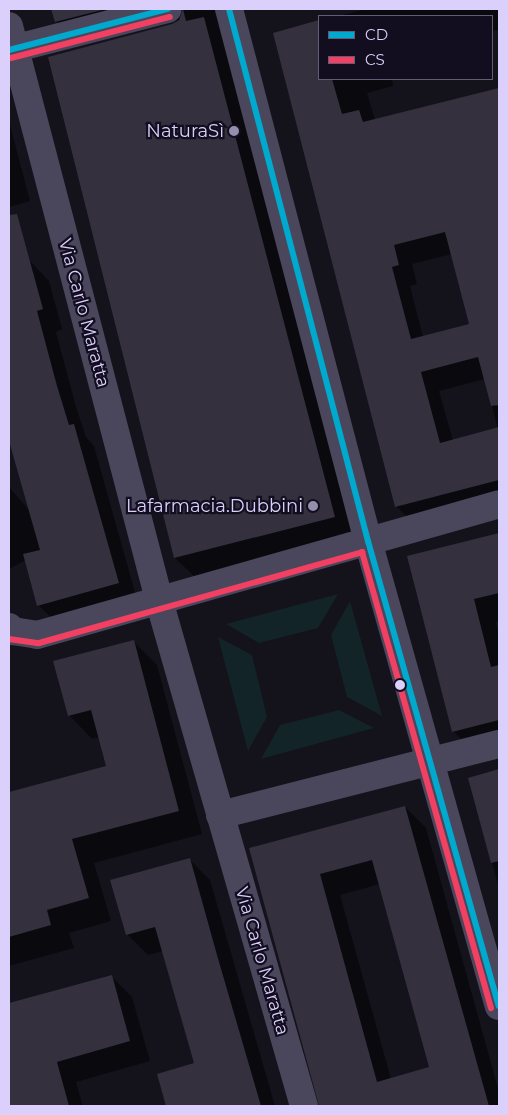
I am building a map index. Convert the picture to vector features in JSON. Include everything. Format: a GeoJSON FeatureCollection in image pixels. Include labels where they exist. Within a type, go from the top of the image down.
{"type":"FeatureCollection","features":[{"type":"Feature","properties":{"kind":"street"},"geometry":{"type":"LineString","coordinates":[[11,41],[168,9]]}},
{"type":"Feature","properties":{"kind":"street"},"geometry":{"type":"LineString","coordinates":[[229,9],[368,541],[432,762],[499,1006]]}},
{"type":"Feature","properties":{"kind":"street","name":"Via Carlo Maratta"},"geometry":{"type":"LineString","coordinates":[[11,41],[160,600],[304,1106]]}},
{"type":"Feature","properties":{"kind":"street"},"geometry":{"type":"LineString","coordinates":[[9,627],[13,631],[38,634],[499,504]]}},
{"type":"Feature","properties":{"kind":"street"},"geometry":{"type":"LineString","coordinates":[[220,815],[499,744]]}},
{"type":"Feature","properties":{"kind":"shaded area"},"geometry":{"type":"Polygon","coordinates":[[[338,594],[318,628],[259,643],[226,624],[338,594]]]}},
{"type":"Feature","properties":{"kind":"shaded area"},"geometry":{"type":"Polygon","coordinates":[[[350,601],[382,716],[347,697],[331,635],[350,601]]]}},
{"type":"Feature","properties":{"kind":"shaded area"},"geometry":{"type":"Polygon","coordinates":[[[218,637],[252,655],[267,717],[248,751],[218,637]]]}},
{"type":"Feature","properties":{"kind":"shaded area"},"geometry":{"type":"Polygon","coordinates":[[[339,710],[374,728],[261,759],[280,725],[339,710]]]}},
{"type":"Feature","properties":{"kind":"building"},"geometry":{"type":"Polygon","coordinates":[[[51,9],[106,9],[55,22],[51,9]]]}},
{"type":"Feature","properties":{"kind":"building"},"geometry":{"type":"Polygon","coordinates":[[[183,9],[186,21],[204,17],[335,517],[174,558],[48,57],[172,24],[179,20],[183,9]]]}},
{"type":"Feature","properties":{"kind":"building"},"geometry":{"type":"Polygon","coordinates":[[[318,20],[318,80],[332,80],[342,114],[359,110],[363,122],[499,88],[499,405],[491,406],[478,357],[421,372],[440,443],[499,427],[499,480],[395,507],[273,33],[318,20]],[[445,232],[394,245],[399,265],[392,267],[411,339],[469,324],[445,232]]]}},
{"type":"Feature","properties":{"kind":"building"},"geometry":{"type":"Polygon","coordinates":[[[17,214],[43,309],[37,311],[57,386],[69,425],[74,424],[119,583],[37,606],[23,554],[40,550],[9,441],[9,215],[17,214]]]}},
{"type":"Feature","properties":{"kind":"building"},"geometry":{"type":"Polygon","coordinates":[[[499,533],[499,593],[474,599],[491,667],[499,665],[499,720],[452,732],[407,556],[499,533]]]}},
{"type":"Feature","properties":{"kind":"building"},"geometry":{"type":"Polygon","coordinates":[[[134,640],[179,811],[72,839],[89,898],[47,910],[51,925],[9,937],[9,792],[106,766],[91,710],[68,716],[53,661],[134,640]]]}},
{"type":"Feature","properties":{"kind":"building"},"geometry":{"type":"Polygon","coordinates":[[[499,769],[499,861],[491,863],[468,778],[499,769]]]}},
{"type":"Feature","properties":{"kind":"building"},"geometry":{"type":"Polygon","coordinates":[[[405,806],[489,1106],[319,1106],[249,848],[405,806]],[[372,860],[320,874],[377,1082],[429,1067],[372,860]]]}},
{"type":"Feature","properties":{"kind":"building"},"geometry":{"type":"Polygon","coordinates":[[[190,858],[261,1106],[166,1106],[157,1074],[194,1063],[155,927],[126,935],[110,880],[190,858]]]}},
{"type":"Feature","properties":{"kind":"building"},"geometry":{"type":"Polygon","coordinates":[[[112,975],[130,1041],[57,1062],[69,1106],[9,1106],[9,1003],[112,975]]]}},
{"type":"Feature","properties":{"kind":"transit line","name":"CD"},"geometry":{"type":"LineString","coordinates":[[9,50],[168,9]]}},
{"type":"Feature","properties":{"kind":"transit line","name":"CD"},"geometry":{"type":"LineString","coordinates":[[229,9],[368,541],[499,1006]]}},
{"type":"Feature","properties":{"kind":"transit line","name":"CS"},"geometry":{"type":"LineString","coordinates":[[11,58],[170,17]]}},
{"type":"Feature","properties":{"kind":"transit line","name":"CS"},"geometry":{"type":"LineString","coordinates":[[9,639],[39,643],[362,552],[491,1008]]}},
{"type":"Feature","properties":{"kind":"place","name":"NaturaSì"},"geometry":{"type":"Point","coordinates":[234,131]}},
{"type":"Feature","properties":{"kind":"place","name":"Lafarmacia.Dubbini"},"geometry":{"type":"Point","coordinates":[313,506]}}]}
